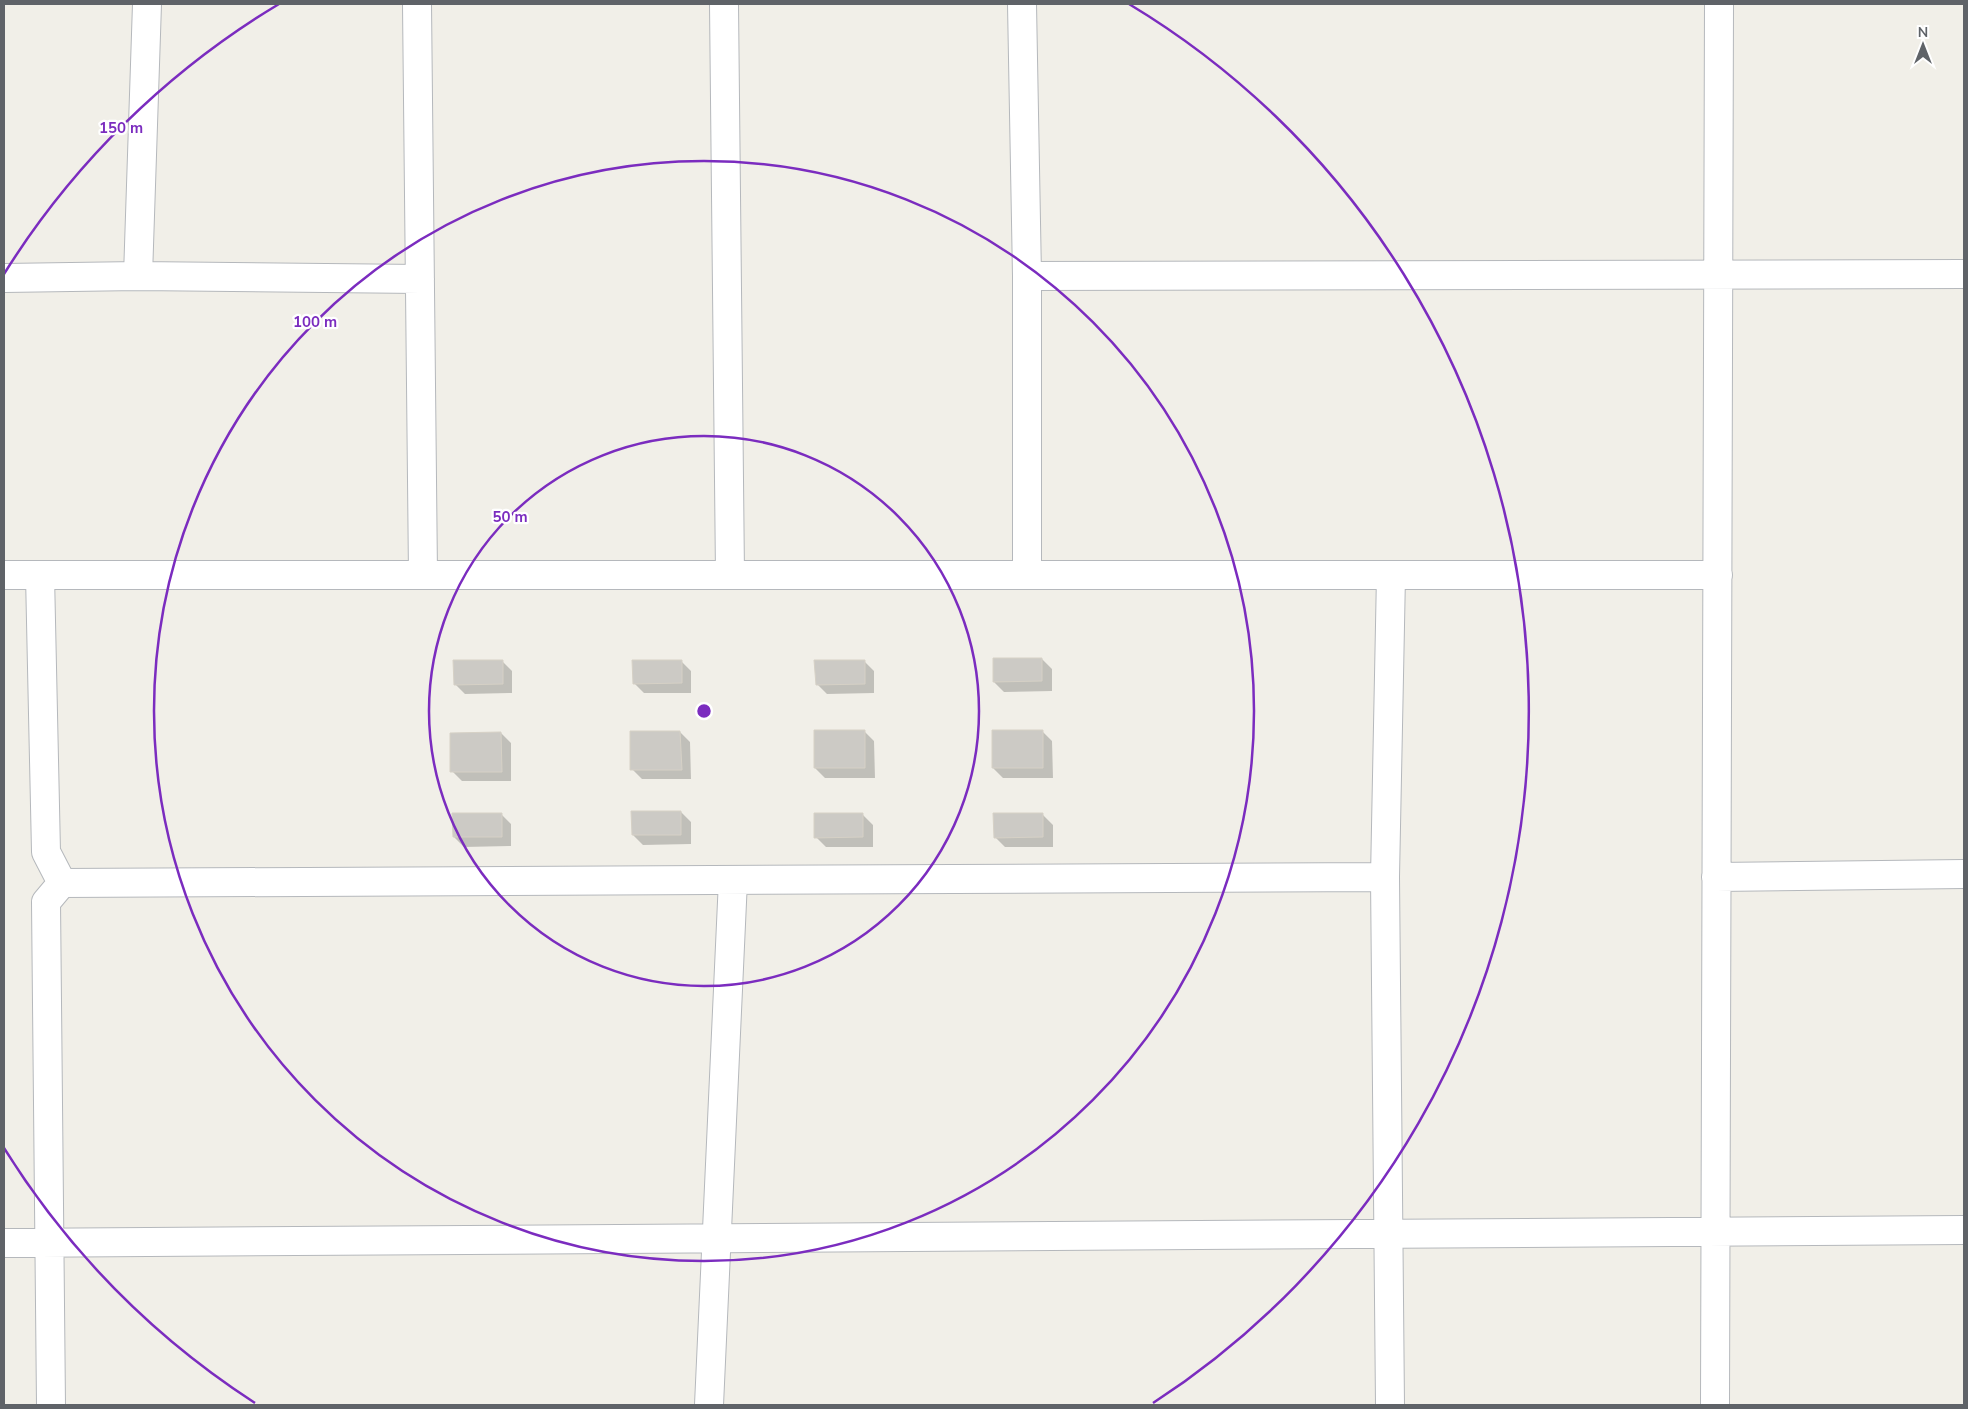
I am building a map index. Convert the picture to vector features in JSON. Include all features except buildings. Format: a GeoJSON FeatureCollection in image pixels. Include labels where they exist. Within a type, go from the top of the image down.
{"type":"FeatureCollection","features":[{"type":"Feature","properties":{"kind":"street"},"geometry":{"type":"LineString","coordinates":[[138,276],[147,4]]}},
{"type":"Feature","properties":{"kind":"street"},"geometry":{"type":"LineString","coordinates":[[417,4],[423,575]]}},
{"type":"Feature","properties":{"kind":"street"},"geometry":{"type":"LineString","coordinates":[[724,4],[730,575]]}},
{"type":"Feature","properties":{"kind":"street"},"geometry":{"type":"LineString","coordinates":[[1022,4],[1027,276],[1027,575]]}},
{"type":"Feature","properties":{"kind":"street"},"geometry":{"type":"LineString","coordinates":[[1715,1405],[1719,4]]}},
{"type":"Feature","properties":{"kind":"street"},"geometry":{"type":"LineString","coordinates":[[1027,276],[1964,274]]}},
{"type":"Feature","properties":{"kind":"street"},"geometry":{"type":"LineString","coordinates":[[4,278],[138,276],[420,279]]}},
{"type":"Feature","properties":{"kind":"street"},"geometry":{"type":"LineString","coordinates":[[4,575],[1718,575]]}},
{"type":"Feature","properties":{"kind":"street"},"geometry":{"type":"LineString","coordinates":[[40,575],[46,852],[62,883]]}},
{"type":"Feature","properties":{"kind":"street"},"geometry":{"type":"LineString","coordinates":[[1390,1405],[1385,877],[1391,575]]}},
{"type":"Feature","properties":{"kind":"street"},"geometry":{"type":"LineString","coordinates":[[1716,877],[1964,874]]}},
{"type":"Feature","properties":{"kind":"street"},"geometry":{"type":"LineString","coordinates":[[51,1405],[46,902],[62,883],[1385,877]]}},
{"type":"Feature","properties":{"kind":"street"},"geometry":{"type":"LineString","coordinates":[[709,1405],[733,880]]}},
{"type":"Feature","properties":{"kind":"street"},"geometry":{"type":"LineString","coordinates":[[4,1243],[1964,1230]]}}]}
